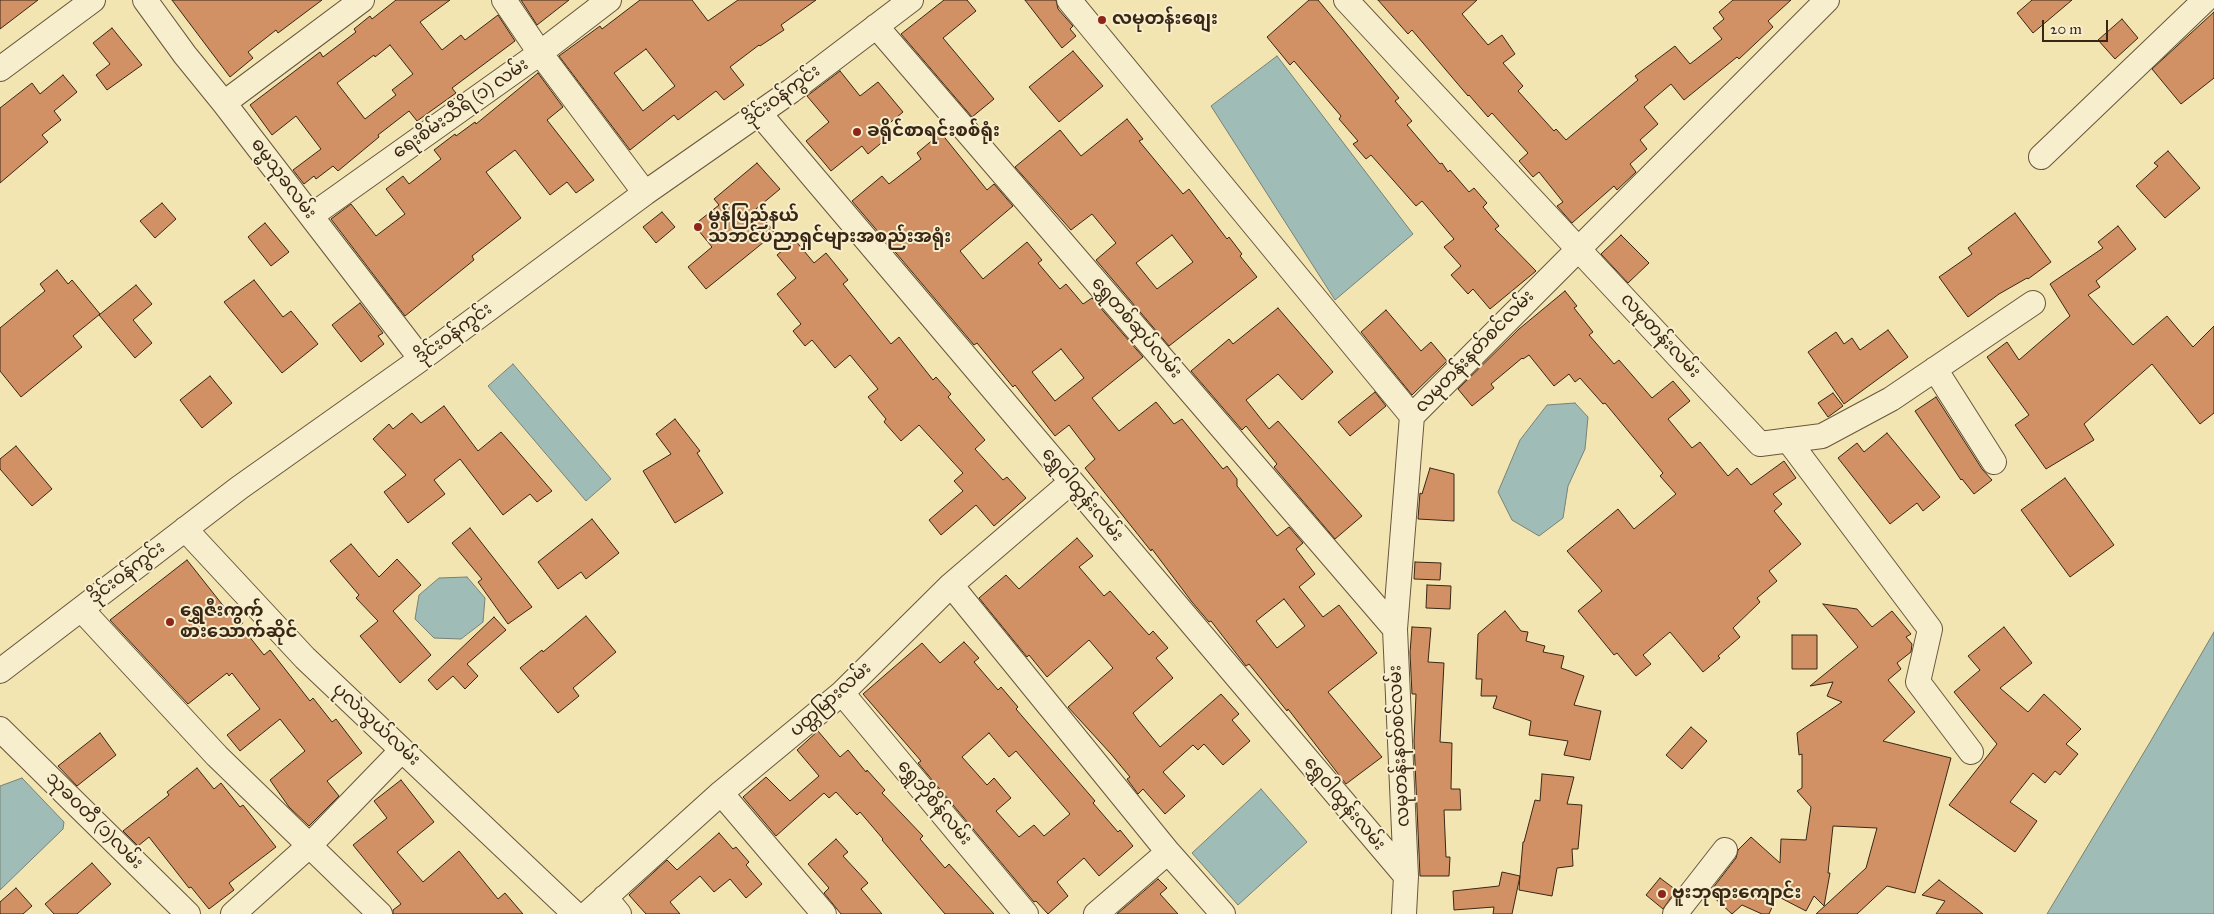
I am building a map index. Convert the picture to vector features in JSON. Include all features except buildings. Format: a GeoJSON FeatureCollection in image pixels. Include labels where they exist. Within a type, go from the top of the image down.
{"type":"FeatureCollection","features":[{"type":"Feature","properties":{"kind":"street"},"geometry":{"type":"LineString","coordinates":[[0,69],[93,0]]}},
{"type":"Feature","properties":{"kind":"street","name":"ဓမ္မသုခလမ်း"},"geometry":{"type":"LineString","coordinates":[[145,0],[185,55],[421,359]]}},
{"type":"Feature","properties":{"kind":"street"},"geometry":{"type":"LineString","coordinates":[[224,103],[362,0]]}},
{"type":"Feature","properties":{"kind":"street"},"geometry":{"type":"LineString","coordinates":[[504,0],[540,53],[645,193]]}},
{"type":"Feature","properties":{"kind":"street","name":"ရေးစိမ်းသီရိ (၁) လမ်း"},"geometry":{"type":"LineString","coordinates":[[311,216],[540,53],[609,0]]}},
{"type":"Feature","properties":{"kind":"street"},"geometry":{"type":"LineString","coordinates":[[1069,0],[1412,416]]}},
{"type":"Feature","properties":{"kind":"street","name":"လမုတန်းလမ်း"},"geometry":{"type":"LineString","coordinates":[[1346,0],[1760,444],[1822,436],[1891,399],[2033,303]]}},
{"type":"Feature","properties":{"kind":"street","name":"လမုတန်းနတ်စင်လမ်း"},"geometry":{"type":"LineString","coordinates":[[1404,914],[1406,876],[1395,629],[1412,416],[1827,0]]}},
{"type":"Feature","properties":{"kind":"street"},"geometry":{"type":"LineString","coordinates":[[2041,157],[2205,0]]}},
{"type":"Feature","properties":{"kind":"street","name":"ဒိုင်းဝန်ကွင်း"},"geometry":{"type":"LineString","coordinates":[[0,671],[239,488],[421,359],[645,193],[759,113],[908,1]]}},
{"type":"Feature","properties":{"kind":"street","name":"ရွှေတစ်ဆုပ်လမ်း"},"geometry":{"type":"LineString","coordinates":[[876,26],[1395,629]]}},
{"type":"Feature","properties":{"kind":"street","name":"ရွှေဝါထွန်းလမ်း"},"geometry":{"type":"LineString","coordinates":[[759,113],[1406,876]]}},
{"type":"Feature","properties":{"kind":"street"},"geometry":{"type":"LineString","coordinates":[[1935,369],[1994,462]]}},
{"type":"Feature","properties":{"kind":"street"},"geometry":{"type":"LineString","coordinates":[[1788,440],[1930,629],[1918,682],[1971,752]]}},
{"type":"Feature","properties":{"kind":"street","name":"ပတ္တမြားလမ်း"},"geometry":{"type":"LineString","coordinates":[[588,914],[612,906],[721,793],[842,693],[951,585],[1071,482]]}},
{"type":"Feature","properties":{"kind":"street","name":"ပုလဲသွယ်လမ်း"},"geometry":{"type":"LineString","coordinates":[[185,529],[305,658],[575,914]]}},
{"type":"Feature","properties":{"kind":"street"},"geometry":{"type":"LineString","coordinates":[[951,585],[1168,852],[1223,914]]}},
{"type":"Feature","properties":{"kind":"street"},"geometry":{"type":"LineString","coordinates":[[81,609],[217,756],[380,914]]}},
{"type":"Feature","properties":{"kind":"street","name":"ရွှေဘိုစိန်လမ်း"},"geometry":{"type":"LineString","coordinates":[[842,693],[1026,914]]}},
{"type":"Feature","properties":{"kind":"street","name":"သုခဝတီ (၁)လမ်း"},"geometry":{"type":"LineString","coordinates":[[0,729],[188,914]]}},
{"type":"Feature","properties":{"kind":"street"},"geometry":{"type":"LineString","coordinates":[[233,914],[310,845],[402,750]]}},
{"type":"Feature","properties":{"kind":"street"},"geometry":{"type":"LineString","coordinates":[[721,793],[824,914]]}},
{"type":"Feature","properties":{"kind":"street"},"geometry":{"type":"LineString","coordinates":[[1675,914],[1725,850]]}},
{"type":"Feature","properties":{"kind":"street"},"geometry":{"type":"LineString","coordinates":[[1096,914],[1168,852]]}},
{"type":"Feature","properties":{"kind":"water"},"geometry":{"type":"Polygon","coordinates":[[[1277,56],[1413,234],[1335,300],[1211,106],[1277,56]]]}},
{"type":"Feature","properties":{"kind":"water"},"geometry":{"type":"Polygon","coordinates":[[[513,364],[611,479],[586,501],[488,386],[513,364]]]}},
{"type":"Feature","properties":{"kind":"water"},"geometry":{"type":"Polygon","coordinates":[[[1575,403],[1588,417],[1585,449],[1568,486],[1563,518],[1539,536],[1512,520],[1498,492],[1520,440],[1547,405],[1575,403]]]}},
{"type":"Feature","properties":{"kind":"water"},"geometry":{"type":"Polygon","coordinates":[[[467,577],[485,598],[483,622],[461,639],[434,638],[415,619],[419,595],[439,578],[467,577]]]}},
{"type":"Feature","properties":{"kind":"water"},"geometry":{"type":"Polygon","coordinates":[[[2214,632],[2214,914],[2047,914],[2149,744],[2214,632]]]}},
{"type":"Feature","properties":{"kind":"water"},"geometry":{"type":"Polygon","coordinates":[[[22,778],[64,822],[63,829],[0,890],[0,786],[22,778]]]}},
{"type":"Feature","properties":{"kind":"water"},"geometry":{"type":"Polygon","coordinates":[[[1261,789],[1307,842],[1238,905],[1192,853],[1261,789]]]}},
{"type":"Feature","properties":{"kind":"place","name":"လမုတန်းစျေး"},"geometry":{"type":"Point","coordinates":[1102,20]}},
{"type":"Feature","properties":{"kind":"place","name":"ခရိုင်စာရင်းစစ်ရုံး"},"geometry":{"type":"Point","coordinates":[857,132]}},
{"type":"Feature","properties":{"kind":"place","name":"မွန်ပြည်နယ် သဘင်ပညာရှင်များအစည်းအရုံး"},"geometry":{"type":"Point","coordinates":[698,227]}},
{"type":"Feature","properties":{"kind":"place","name":"ရွှေဇီးကွက် စားသောက်ဆိုင်"},"geometry":{"type":"Point","coordinates":[170,622]}},
{"type":"Feature","properties":{"kind":"place","name":"ဗူးဘုရားကျောင်း"},"geometry":{"type":"Point","coordinates":[1662,894]}}]}
